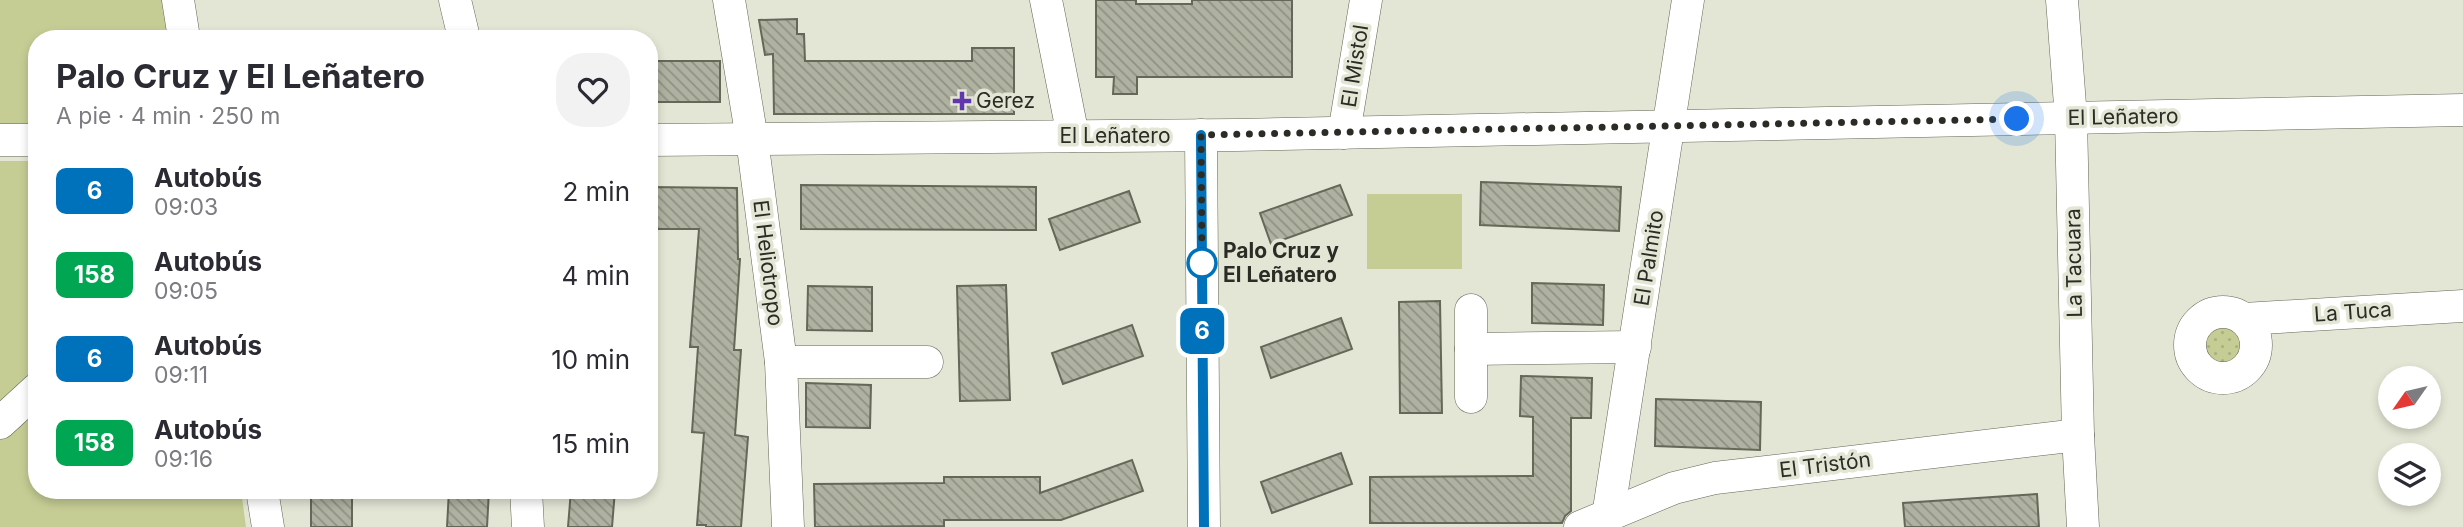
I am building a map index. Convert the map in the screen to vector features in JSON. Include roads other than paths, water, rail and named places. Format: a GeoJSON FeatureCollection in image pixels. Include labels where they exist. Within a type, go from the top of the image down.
{"type":"FeatureCollection","features":[{"type":"Feature","properties":{"kind":"street"},"geometry":{"type":"LineString","coordinates":[[178,0],[183,30]]}},
{"type":"Feature","properties":{"kind":"street"},"geometry":{"type":"LineString","coordinates":[[455,0],[462,30]]}},
{"type":"Feature","properties":{"kind":"street","name":"El Heliotropo"},"geometry":{"type":"LineString","coordinates":[[729,0],[752,139],[781,362],[788,527]]}},
{"type":"Feature","properties":{"kind":"street"},"geometry":{"type":"LineString","coordinates":[[1046,0],[1073,136]]}},
{"type":"Feature","properties":{"kind":"street","name":"El Mistol"},"geometry":{"type":"LineString","coordinates":[[1344,133],[1366,0]]}},
{"type":"Feature","properties":{"kind":"street","name":"El Palmito"},"geometry":{"type":"LineString","coordinates":[[1594,521],[1635,347],[1688,0]]}},
{"type":"Feature","properties":{"kind":"street","name":"La Tacuara"},"geometry":{"type":"LineString","coordinates":[[2062,0],[2071,118],[2078,436],[2083,527]]}},
{"type":"Feature","properties":{"kind":"street","name":"El Leñatero"},"geometry":{"type":"LineString","coordinates":[[658,140],[1344,133],[2463,110]]}},
{"type":"Feature","properties":{"kind":"street"},"geometry":{"type":"LineString","coordinates":[[1201,135],[1204,527]]}},
{"type":"Feature","properties":{"kind":"street"},"geometry":{"type":"LineString","coordinates":[[0,140],[28,141]]}},
{"type":"Feature","properties":{"kind":"street","name":"La Tuca"},"geometry":{"type":"LineString","coordinates":[[2244,319],[2463,306]]}},
{"type":"Feature","properties":{"kind":"street"},"geometry":{"type":"LineString","coordinates":[[1471,310],[1471,397]]}},
{"type":"Feature","properties":{"kind":"street"},"geometry":{"type":"LineString","coordinates":[[1471,349],[1635,347]]}},
{"type":"Feature","properties":{"kind":"street"},"geometry":{"type":"LineString","coordinates":[[781,362],[927,362]]}},
{"type":"Feature","properties":{"kind":"street"},"geometry":{"type":"LineString","coordinates":[[0,423],[28,397]]}},
{"type":"Feature","properties":{"kind":"street","name":"El Tristón"},"geometry":{"type":"LineString","coordinates":[[1594,521],[1674,488],[1715,478],[2078,436]]}},
{"type":"Feature","properties":{"kind":"street"},"geometry":{"type":"LineString","coordinates":[[263,499],[268,527]]}},
{"type":"Feature","properties":{"kind":"street"},"geometry":{"type":"LineString","coordinates":[[526,499],[528,527]]}},
{"type":"Feature","properties":{"kind":"place","name":"Gerez"},"geometry":{"type":"Point","coordinates":[962,101]}},
{"type":"Feature","properties":{"kind":"place","name":"Palo Cruz y El Leñatero"},"geometry":{"type":"Point","coordinates":[1202,263]}}]}
